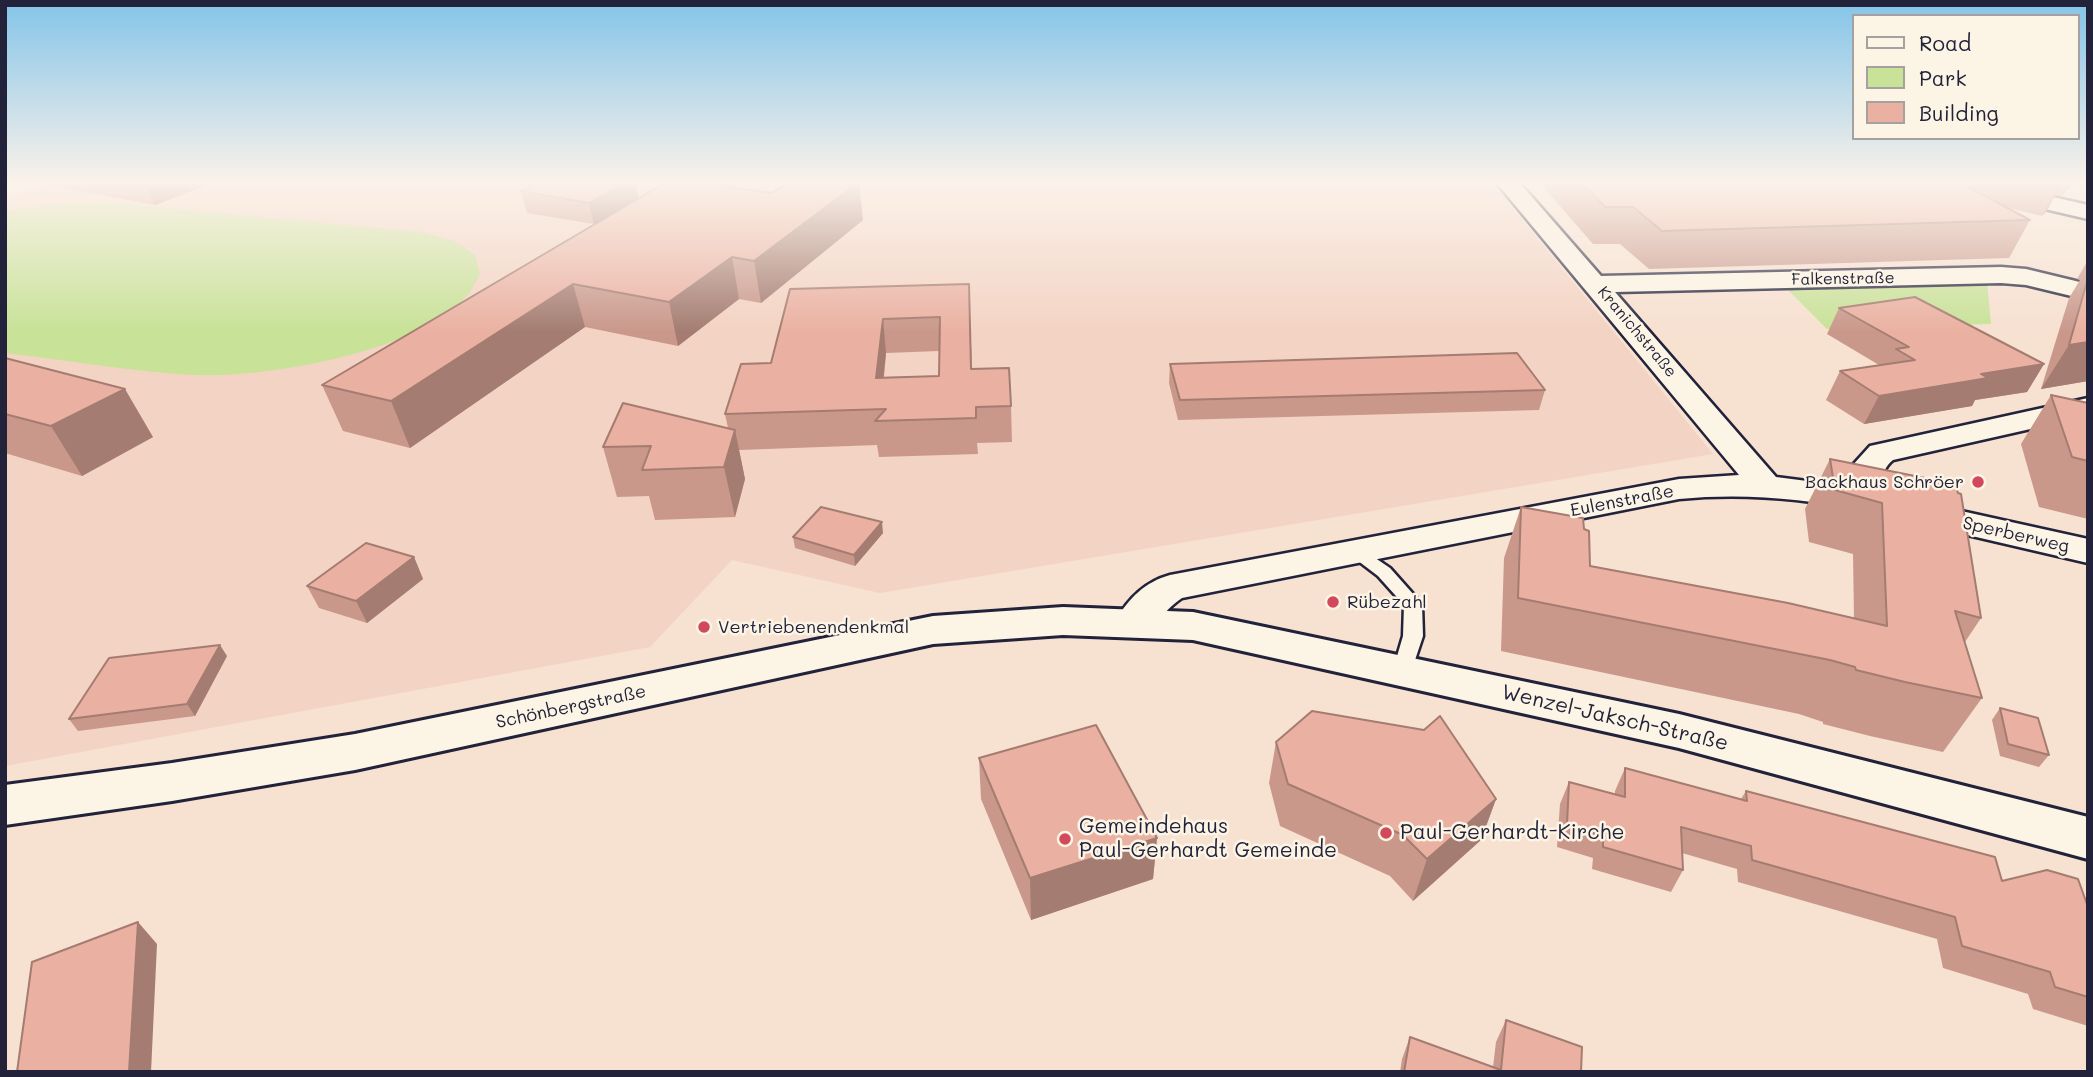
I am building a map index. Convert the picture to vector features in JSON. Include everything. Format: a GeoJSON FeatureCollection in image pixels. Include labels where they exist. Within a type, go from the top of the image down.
{"type":"FeatureCollection","features":[{"type":"Feature","properties":{"kind":"street","name":"Kranichstraße"},"geometry":{"type":"LineString","coordinates":[[1550,231],[1765,485]]}},
{"type":"Feature","properties":{"kind":"street","name":"Falkenstraße"},"geometry":{"type":"LineString","coordinates":[[1597,284],[2001,275],[2025,277],[2088,292]]}},
{"type":"Feature","properties":{"kind":"street"},"geometry":{"type":"LineString","coordinates":[[1862,499],[1865,473],[1870,460],[1882,453],[2088,407]]}},
{"type":"Feature","properties":{"kind":"street","name":"Eulenstraße"},"geometry":{"type":"LineString","coordinates":[[1136,620],[1154,598],[1170,588],[1679,489],[1721,484],[1765,485],[1809,489],[1862,499]]}},
{"type":"Feature","properties":{"kind":"street","name":"Sperberweg"},"geometry":{"type":"LineString","coordinates":[[1862,499],[2088,551]]}},
{"type":"Feature","properties":{"kind":"street","name":"Wenzel-Jaksch-Straße"},"geometry":{"type":"LineString","coordinates":[[1136,620],[1193,626],[1706,738],[2088,838]]}},
{"type":"Feature","properties":{"kind":"street","name":"Schönbergstraße"},"geometry":{"type":"LineString","coordinates":[[5,805],[172,782],[355,752],[933,630],[1012,621],[1136,620]]}},
{"type":"Feature","properties":{"kind":"lane"},"geometry":{"type":"LineString","coordinates":[[1359,553],[1384,572],[1413,604],[1413,636],[1403,670]]}},
{"type":"Feature","properties":{"kind":"shaded area"},"geometry":{"type":"Polygon","coordinates":[[[5,231],[1532,231],[1713,454],[880,593],[732,560],[650,647],[5,766],[5,231]]]}},
{"type":"Feature","properties":{"kind":"green space"},"geometry":{"type":"Polygon","coordinates":[[[5,231],[412,231],[454,241],[475,255],[480,274],[466,297],[443,316],[413,333],[378,347],[299,366],[261,372],[195,375],[124,369],[5,353],[5,231]]]}},
{"type":"Feature","properties":{"kind":"green space"},"geometry":{"type":"Polygon","coordinates":[[[1987,282],[1991,324],[1827,329],[1787,289],[1987,282]]]}},
{"type":"Feature","properties":{"kind":"building"},"geometry":{"type":"Polygon","coordinates":[[[583,231],[794,231],[754,261],[732,257],[669,302],[573,284],[391,401],[322,385],[583,231]]]}},
{"type":"Feature","properties":{"kind":"building"},"geometry":{"type":"Polygon","coordinates":[[[2088,278],[2088,342],[2069,345],[2088,278]]]}},
{"type":"Feature","properties":{"kind":"building"},"geometry":{"type":"Polygon","coordinates":[[[969,284],[971,369],[1009,368],[1011,406],[976,407],[976,418],[875,421],[886,409],[725,414],[741,364],[771,363],[790,289],[969,284]],[[940,317],[883,319],[876,378],[939,376],[940,317]]]}},
{"type":"Feature","properties":{"kind":"building"},"geometry":{"type":"Polygon","coordinates":[[[1915,297],[2044,364],[1981,374],[1988,378],[1879,396],[1840,371],[1915,360],[1896,349],[1909,347],[1839,308],[1915,297]]]}},
{"type":"Feature","properties":{"kind":"building"},"geometry":{"type":"Polygon","coordinates":[[[1517,353],[1545,390],[1180,400],[1170,364],[1517,353]]]}},
{"type":"Feature","properties":{"kind":"building"},"geometry":{"type":"Polygon","coordinates":[[[5,358],[125,389],[51,426],[5,414],[5,358]]]}},
{"type":"Feature","properties":{"kind":"building"},"geometry":{"type":"Polygon","coordinates":[[[2051,395],[2088,403],[2088,461],[2072,457],[2051,395]]]}},
{"type":"Feature","properties":{"kind":"building"},"geometry":{"type":"Polygon","coordinates":[[[623,403],[735,430],[724,467],[642,470],[651,446],[603,447],[623,403]]]}},
{"type":"Feature","properties":{"kind":"building"},"geometry":{"type":"Polygon","coordinates":[[[1830,459],[1955,484],[1961,494],[1981,618],[1955,611],[1982,698],[1856,670],[1855,667],[1830,660],[1518,598],[1521,507],[1583,518],[1584,529],[1589,531],[1590,566],[1788,603],[1887,626],[1882,503],[1835,490],[1830,459]]]}},
{"type":"Feature","properties":{"kind":"building"},"geometry":{"type":"Polygon","coordinates":[[[821,507],[882,522],[854,555],[793,537],[821,507]]]}},
{"type":"Feature","properties":{"kind":"building"},"geometry":{"type":"Polygon","coordinates":[[[366,543],[414,557],[356,601],[307,586],[366,543]]]}},
{"type":"Feature","properties":{"kind":"building"},"geometry":{"type":"Polygon","coordinates":[[[220,645],[187,704],[69,719],[109,658],[220,645]]]}},
{"type":"Feature","properties":{"kind":"building"},"geometry":{"type":"Polygon","coordinates":[[[2000,708],[2038,718],[2049,755],[2008,744],[2000,708]]]}},
{"type":"Feature","properties":{"kind":"building"},"geometry":{"type":"Polygon","coordinates":[[[1312,711],[1424,730],[1440,716],[1496,799],[1427,859],[1403,835],[1288,784],[1276,742],[1312,711]]]}},
{"type":"Feature","properties":{"kind":"building"},"geometry":{"type":"Polygon","coordinates":[[[1096,725],[1157,838],[1030,878],[979,758],[1096,725]]]}},
{"type":"Feature","properties":{"kind":"building"},"geometry":{"type":"Polygon","coordinates":[[[1625,768],[1747,801],[1746,791],[1995,857],[2002,881],[2047,870],[2078,879],[2088,907],[2088,997],[2055,987],[2050,972],[1962,946],[1955,917],[1752,860],[1751,846],[1681,827],[1683,870],[1603,847],[1603,835],[1567,825],[1569,782],[1625,797],[1625,768]]]}},
{"type":"Feature","properties":{"kind":"building"},"geometry":{"type":"Polygon","coordinates":[[[138,922],[129,1072],[17,1072],[32,962],[138,922]]]}},
{"type":"Feature","properties":{"kind":"building"},"geometry":{"type":"Polygon","coordinates":[[[1506,1020],[1582,1047],[1581,1072],[1404,1072],[1410,1037],[1501,1070],[1506,1020]]]}},
{"type":"Feature","properties":{"kind":"place","name":"Backhaus Schröer"},"geometry":{"type":"Point","coordinates":[1978,482]}},
{"type":"Feature","properties":{"kind":"place","name":"Rübezahl"},"geometry":{"type":"Point","coordinates":[1333,602]}},
{"type":"Feature","properties":{"kind":"place","name":"Vertriebenendenkmal"},"geometry":{"type":"Point","coordinates":[704,627]}},
{"type":"Feature","properties":{"kind":"place","name":"Paul-Gerhardt-Kirche"},"geometry":{"type":"Point","coordinates":[1386,833]}},
{"type":"Feature","properties":{"kind":"place","name":"Gemeindehaus Paul-Gerhardt Gemeinde"},"geometry":{"type":"Point","coordinates":[1065,839]}}]}
